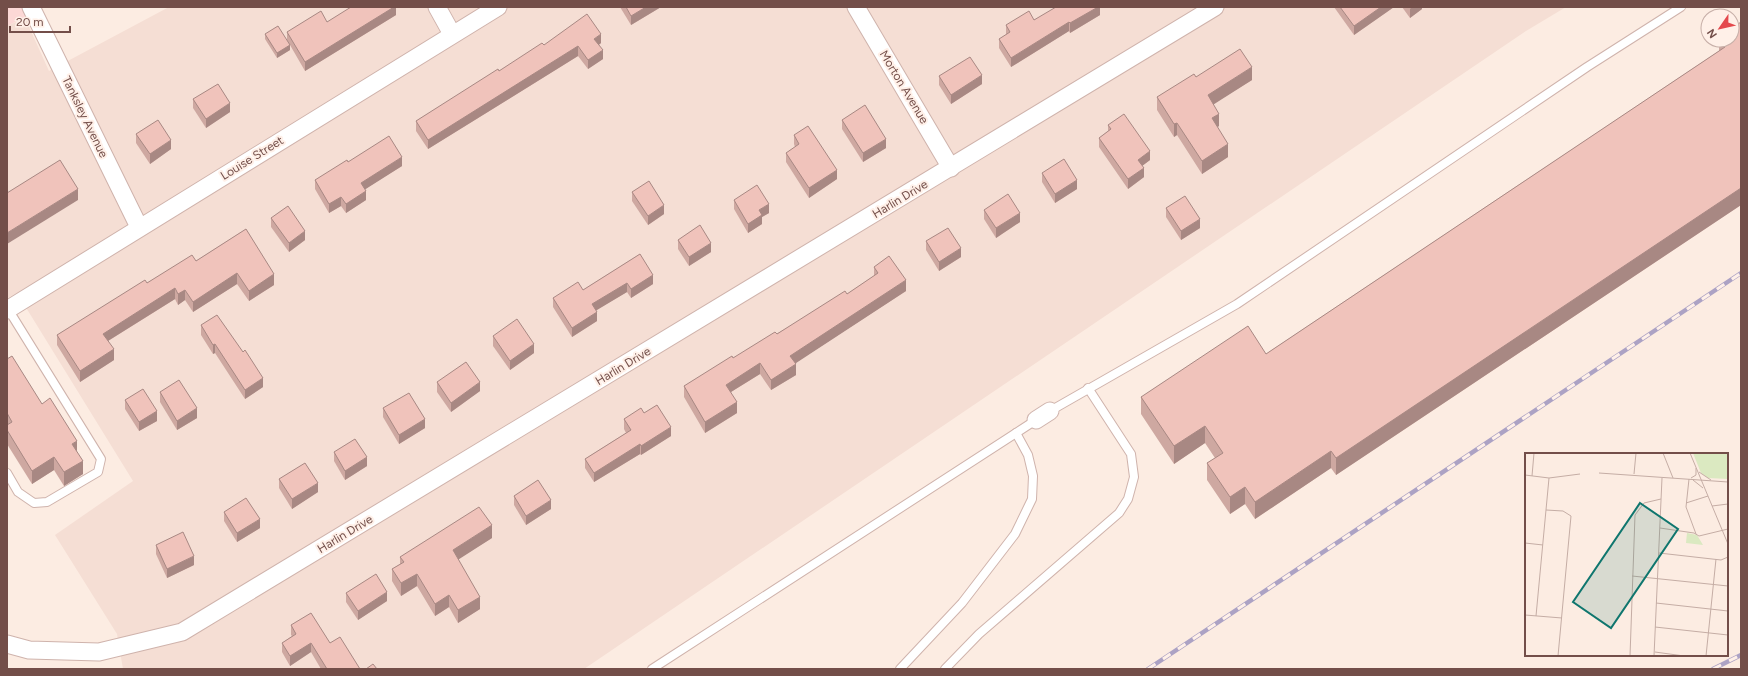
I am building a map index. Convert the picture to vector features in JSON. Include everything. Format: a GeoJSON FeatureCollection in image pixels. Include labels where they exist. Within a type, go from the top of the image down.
{"type":"FeatureCollection","features":[{"type":"Feature","properties":{"kind":"street","name":"Tanksley Avenue"},"geometry":{"type":"LineString","coordinates":[[31,7],[139,227]]}},
{"type":"Feature","properties":{"kind":"street"},"geometry":{"type":"LineString","coordinates":[[437,7],[452,34]]}},
{"type":"Feature","properties":{"kind":"street","name":"Louise Street"},"geometry":{"type":"LineString","coordinates":[[7,310],[139,227],[498,7]]}},
{"type":"Feature","properties":{"kind":"street","name":"Morton Avenue"},"geometry":{"type":"LineString","coordinates":[[856,7],[952,168]]}},
{"type":"Feature","properties":{"kind":"street","name":"Harlin Drive"},"geometry":{"type":"LineString","coordinates":[[7,644],[29,650],[99,652],[182,632],[952,168],[1215,7]]}},
{"type":"Feature","properties":{"kind":"street"},"geometry":{"type":"LineString","coordinates":[[1036,420],[1050,411]]}},
{"type":"Feature","properties":{"kind":"lane"},"geometry":{"type":"LineString","coordinates":[[1050,411],[1237,304],[1581,71],[1681,7]]}},
{"type":"Feature","properties":{"kind":"lane"},"geometry":{"type":"LineString","coordinates":[[7,310],[101,459],[98,472],[48,502],[34,503],[29,500],[18,492],[7,473]]}},
{"type":"Feature","properties":{"kind":"lane"},"geometry":{"type":"LineString","coordinates":[[945,669],[979,634],[1119,513],[1128,499],[1134,477],[1131,454],[1088,388]]}},
{"type":"Feature","properties":{"kind":"lane"},"geometry":{"type":"LineString","coordinates":[[652,669],[1036,420]]}},
{"type":"Feature","properties":{"kind":"lane"},"geometry":{"type":"LineString","coordinates":[[900,669],[962,603],[1015,534],[1032,500],[1033,476],[1028,455],[1016,433]]}},
{"type":"Feature","properties":{"kind":"shaded area"},"geometry":{"type":"Polygon","coordinates":[[[7,7],[31,7],[33,13],[7,26],[7,7]]]}},
{"type":"Feature","properties":{"kind":"shaded area"},"geometry":{"type":"Polygon","coordinates":[[[169,7],[1566,7],[1526,31],[584,669],[123,669],[117,634],[55,535],[133,481],[17,293],[7,298],[7,26],[25,18],[49,71],[169,7]]]}},
{"type":"Feature","properties":{"kind":"building"},"geometry":{"type":"Polygon","coordinates":[[[351,7],[394,7],[305,62],[287,32],[321,11],[327,22],[351,7]]]}},
{"type":"Feature","properties":{"kind":"building"},"geometry":{"type":"Polygon","coordinates":[[[626,7],[646,7],[631,16],[626,7]]]}},
{"type":"Feature","properties":{"kind":"building"},"geometry":{"type":"Polygon","coordinates":[[[1056,7],[1098,7],[1070,23],[1069,22],[1011,58],[999,39],[1010,32],[1006,25],[1029,11],[1034,20],[1056,7]]]}},
{"type":"Feature","properties":{"kind":"building"},"geometry":{"type":"Polygon","coordinates":[[[1340,7],[1381,7],[1354,26],[1340,7]]]}},
{"type":"Feature","properties":{"kind":"building"},"geometry":{"type":"Polygon","coordinates":[[[587,14],[601,34],[594,39],[603,50],[588,60],[578,46],[428,140],[416,121],[498,69],[499,71],[542,43],[544,45],[587,14]]]}},
{"type":"Feature","properties":{"kind":"building"},"geometry":{"type":"Polygon","coordinates":[[[1741,22],[1741,188],[1336,458],[1331,451],[1255,502],[1245,487],[1230,497],[1207,463],[1223,453],[1205,426],[1174,446],[1141,397],[1248,326],[1266,354],[1724,48],[1740,48],[1741,22]]]}},
{"type":"Feature","properties":{"kind":"building"},"geometry":{"type":"Polygon","coordinates":[[[278,26],[290,45],[277,53],[265,34],[278,26]]]}},
{"type":"Feature","properties":{"kind":"building"},"geometry":{"type":"Polygon","coordinates":[[[1240,49],[1252,67],[1208,95],[1219,114],[1212,118],[1228,144],[1202,161],[1177,123],[1174,124],[1157,97],[1194,74],[1196,77],[1240,49]]]}},
{"type":"Feature","properties":{"kind":"building"},"geometry":{"type":"Polygon","coordinates":[[[970,57],[982,75],[951,95],[939,76],[970,57]]]}},
{"type":"Feature","properties":{"kind":"building"},"geometry":{"type":"Polygon","coordinates":[[[218,84],[230,103],[206,119],[193,99],[218,84]]]}},
{"type":"Feature","properties":{"kind":"building"},"geometry":{"type":"Polygon","coordinates":[[[865,105],[886,139],[863,153],[842,120],[865,105]]]}},
{"type":"Feature","properties":{"kind":"building"},"geometry":{"type":"Polygon","coordinates":[[[1124,114],[1150,151],[1138,160],[1144,168],[1128,179],[1099,138],[1111,129],[1108,125],[1124,114]]]}},
{"type":"Feature","properties":{"kind":"building"},"geometry":{"type":"Polygon","coordinates":[[[158,120],[171,140],[150,154],[136,134],[158,120]]]}},
{"type":"Feature","properties":{"kind":"building"},"geometry":{"type":"Polygon","coordinates":[[[808,126],[837,170],[809,188],[786,153],[799,144],[794,135],[808,126]]]}},
{"type":"Feature","properties":{"kind":"building"},"geometry":{"type":"Polygon","coordinates":[[[389,136],[402,157],[361,183],[366,191],[346,204],[341,197],[329,204],[315,180],[347,160],[348,162],[389,136]]]}},
{"type":"Feature","properties":{"kind":"building"},"geometry":{"type":"Polygon","coordinates":[[[1064,159],[1077,180],[1055,194],[1042,173],[1064,159]]]}},
{"type":"Feature","properties":{"kind":"building"},"geometry":{"type":"Polygon","coordinates":[[[60,160],[78,189],[7,233],[7,193],[60,160]]]}},
{"type":"Feature","properties":{"kind":"building"},"geometry":{"type":"Polygon","coordinates":[[[649,181],[664,205],[648,216],[632,192],[649,181]]]}},
{"type":"Feature","properties":{"kind":"building"},"geometry":{"type":"Polygon","coordinates":[[[757,185],[769,204],[759,210],[762,215],[748,224],[734,200],[757,185]]]}},
{"type":"Feature","properties":{"kind":"building"},"geometry":{"type":"Polygon","coordinates":[[[1008,194],[1020,213],[996,228],[984,210],[1008,194]]]}},
{"type":"Feature","properties":{"kind":"building"},"geometry":{"type":"Polygon","coordinates":[[[1185,196],[1200,219],[1181,231],[1166,208],[1185,196]]]}},
{"type":"Feature","properties":{"kind":"building"},"geometry":{"type":"Polygon","coordinates":[[[288,206],[305,231],[289,243],[271,218],[288,206]]]}},
{"type":"Feature","properties":{"kind":"building"},"geometry":{"type":"Polygon","coordinates":[[[700,225],[711,243],[689,257],[678,240],[700,225]]]}},
{"type":"Feature","properties":{"kind":"building"},"geometry":{"type":"Polygon","coordinates":[[[948,228],[961,248],[939,262],[926,241],[948,228]]]}},
{"type":"Feature","properties":{"kind":"building"},"geometry":{"type":"Polygon","coordinates":[[[246,229],[274,274],[249,291],[237,273],[193,302],[185,290],[178,294],[175,288],[103,334],[114,349],[80,371],[57,335],[145,280],[147,283],[192,255],[196,261],[246,229]]]}},
{"type":"Feature","properties":{"kind":"building"},"geometry":{"type":"Polygon","coordinates":[[[640,254],[653,275],[631,289],[627,283],[592,304],[597,312],[572,328],[553,298],[578,282],[583,290],[640,254]]]}},
{"type":"Feature","properties":{"kind":"building"},"geometry":{"type":"Polygon","coordinates":[[[889,256],[906,280],[790,356],[796,364],[771,380],[760,363],[726,385],[737,402],[705,422],[684,386],[732,356],[733,358],[775,332],[777,334],[845,291],[847,294],[878,273],[874,267],[889,256]]]}},
{"type":"Feature","properties":{"kind":"building"},"geometry":{"type":"Polygon","coordinates":[[[217,315],[243,352],[245,350],[263,378],[245,390],[215,344],[213,345],[201,325],[217,315]]]}},
{"type":"Feature","properties":{"kind":"building"},"geometry":{"type":"Polygon","coordinates":[[[517,319],[534,344],[510,361],[493,336],[517,319]]]}},
{"type":"Feature","properties":{"kind":"building"},"geometry":{"type":"Polygon","coordinates":[[[12,356],[42,404],[50,398],[77,441],[72,444],[83,461],[64,472],[54,457],[32,471],[7,430],[7,425],[12,422],[7,413],[7,359],[12,356]]]}},
{"type":"Feature","properties":{"kind":"building"},"geometry":{"type":"Polygon","coordinates":[[[466,362],[480,382],[451,403],[437,382],[466,362]]]}},
{"type":"Feature","properties":{"kind":"building"},"geometry":{"type":"Polygon","coordinates":[[[179,380],[197,408],[177,421],[160,392],[179,380]]]}},
{"type":"Feature","properties":{"kind":"building"},"geometry":{"type":"Polygon","coordinates":[[[143,389],[157,411],[139,422],[125,400],[143,389]]]}},
{"type":"Feature","properties":{"kind":"building"},"geometry":{"type":"Polygon","coordinates":[[[409,393],[425,419],[399,435],[383,408],[409,393]]]}},
{"type":"Feature","properties":{"kind":"building"},"geometry":{"type":"Polygon","coordinates":[[[657,405],[671,427],[641,446],[640,444],[594,473],[585,459],[631,430],[624,419],[641,408],[644,413],[657,405]]]}},
{"type":"Feature","properties":{"kind":"building"},"geometry":{"type":"Polygon","coordinates":[[[355,439],[367,457],[345,471],[334,452],[355,439]]]}},
{"type":"Feature","properties":{"kind":"building"},"geometry":{"type":"Polygon","coordinates":[[[305,463],[318,483],[292,499],[279,479],[305,463]]]}},
{"type":"Feature","properties":{"kind":"building"},"geometry":{"type":"Polygon","coordinates":[[[538,480],[551,500],[526,516],[514,496],[538,480]]]}},
{"type":"Feature","properties":{"kind":"building"},"geometry":{"type":"Polygon","coordinates":[[[246,498],[260,519],[237,533],[224,512],[246,498]]]}},
{"type":"Feature","properties":{"kind":"building"},"geometry":{"type":"Polygon","coordinates":[[[479,507],[492,525],[453,550],[480,597],[458,610],[449,595],[435,604],[417,574],[401,583],[392,569],[404,562],[400,557],[479,507]]]}},
{"type":"Feature","properties":{"kind":"building"},"geometry":{"type":"Polygon","coordinates":[[[183,532],[194,556],[167,569],[156,545],[183,532]]]}},
{"type":"Feature","properties":{"kind":"building"},"geometry":{"type":"Polygon","coordinates":[[[376,574],[387,592],[358,611],[346,593],[376,574]]]}},
{"type":"Feature","properties":{"kind":"building"},"geometry":{"type":"Polygon","coordinates":[[[311,613],[330,643],[340,637],[360,669],[327,669],[311,643],[290,656],[282,643],[296,634],[291,625],[311,613]]]}},
{"type":"Feature","properties":{"kind":"building"},"geometry":{"type":"Polygon","coordinates":[[[373,664],[377,669],[366,669],[373,664]]]}},
{"type":"Feature","properties":{"kind":"railway"},"geometry":{"type":"LineString","coordinates":[[1148,669],[1741,273]]}},
{"type":"Feature","properties":{"kind":"railway"},"geometry":{"type":"LineString","coordinates":[[1713,669],[1741,655]]}}]}
